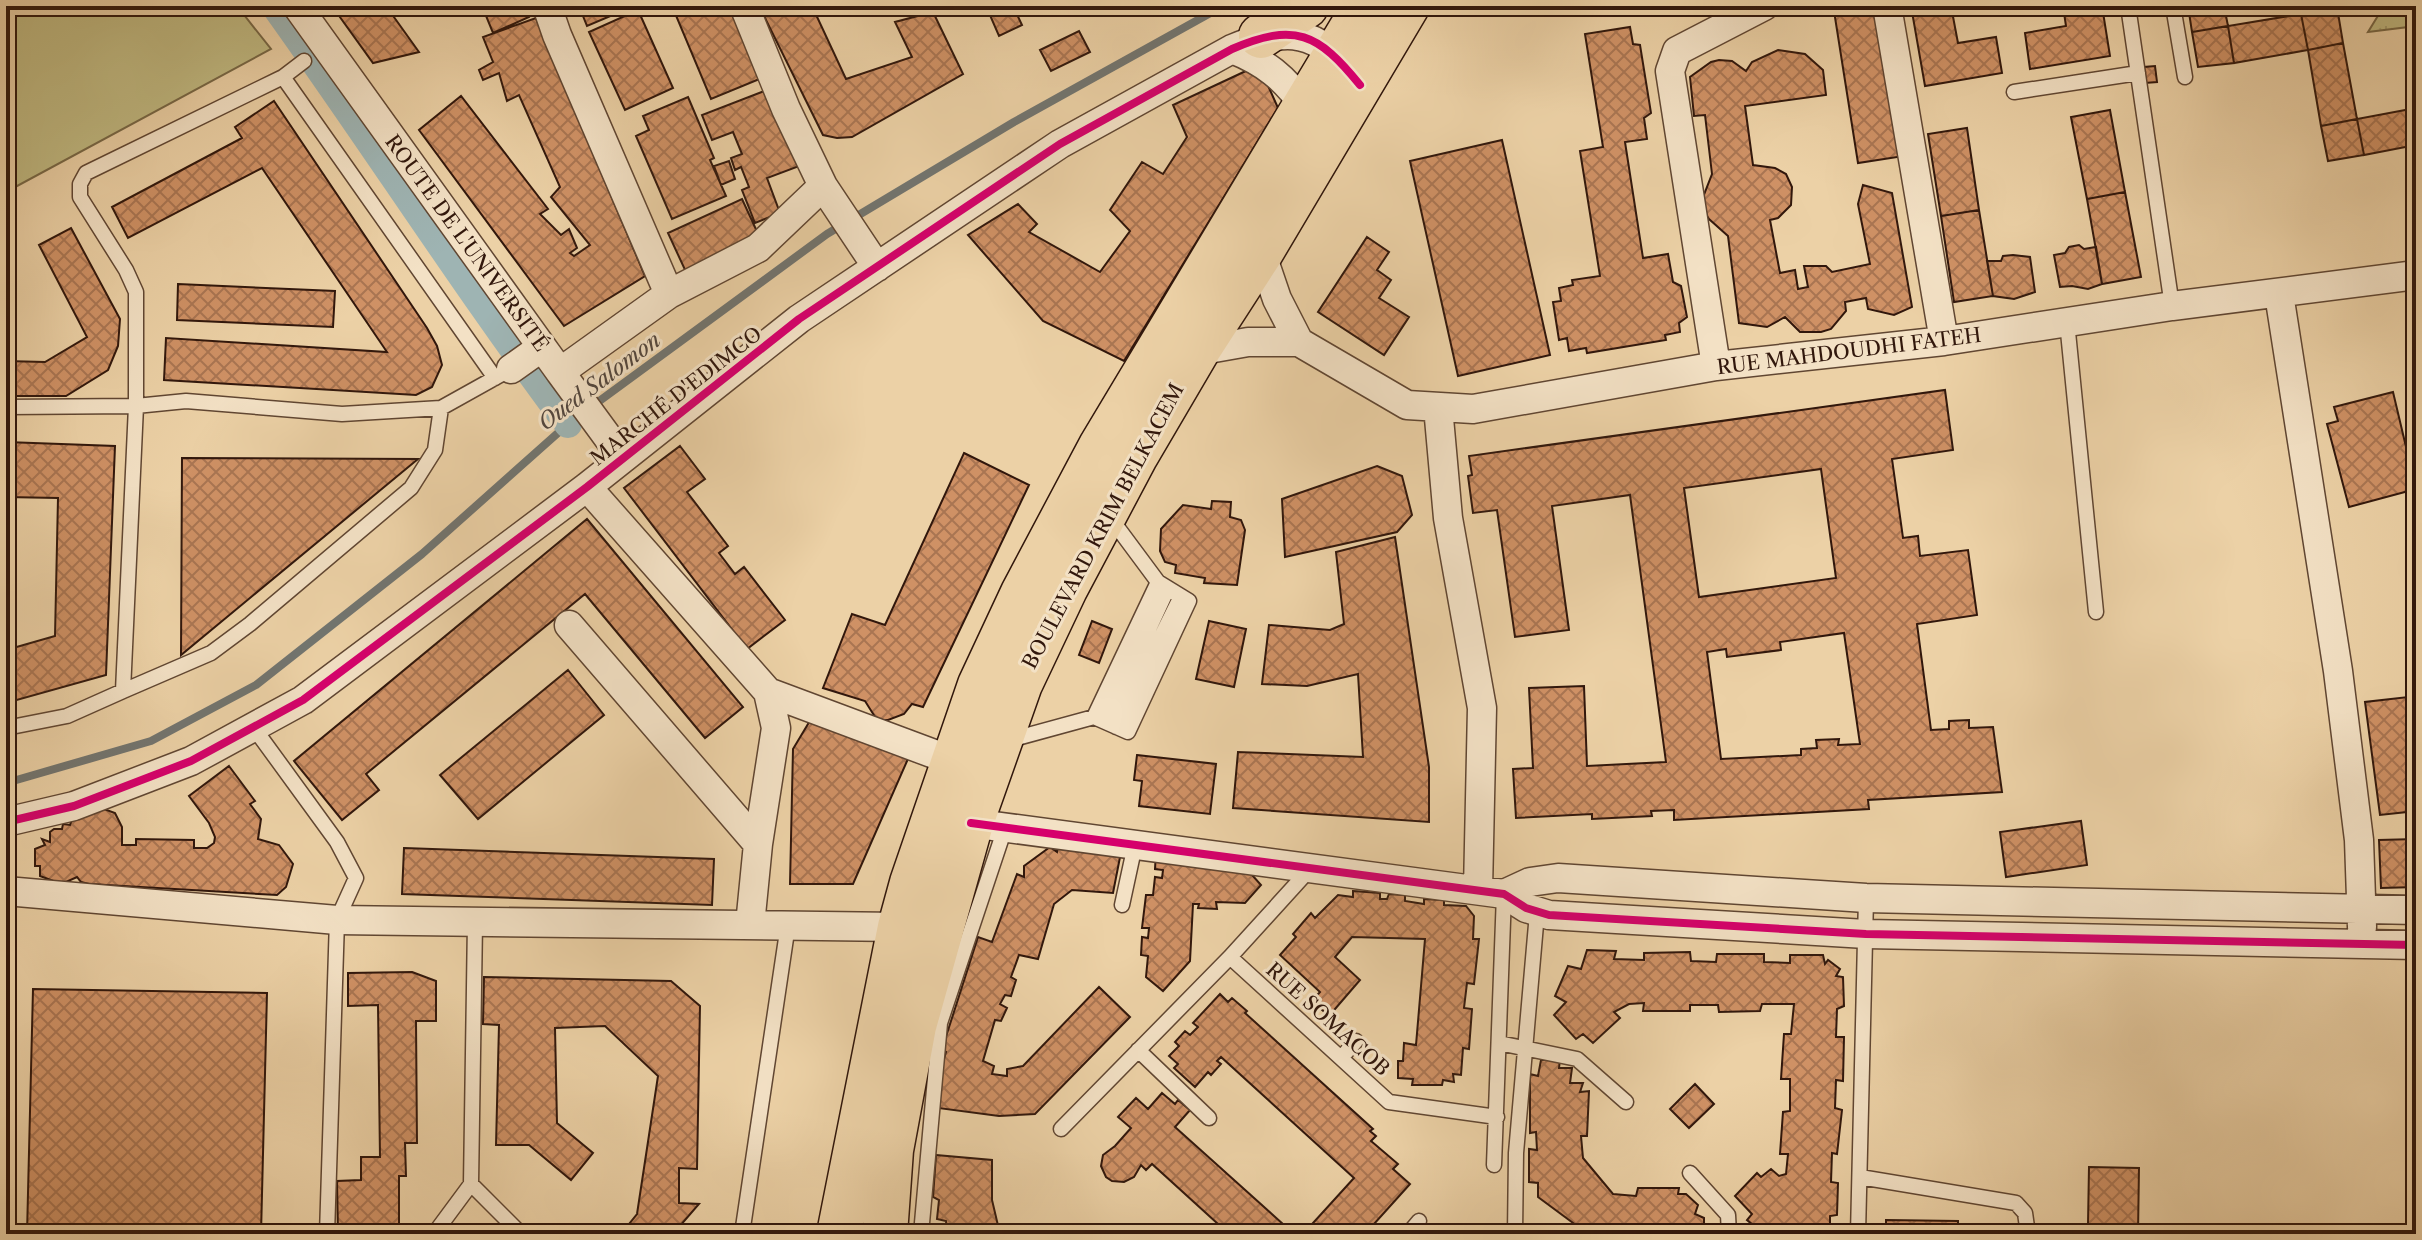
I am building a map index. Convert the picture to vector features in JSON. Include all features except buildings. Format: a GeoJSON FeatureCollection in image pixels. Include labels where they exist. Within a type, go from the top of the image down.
{"type":"FeatureCollection","features":[{"type":"Feature","properties":{"kind":"main road"},"geometry":{"type":"LineString","coordinates":[[1247,43],[1306,6]]}},
{"type":"Feature","properties":{"kind":"main road","name":"BOULEVARD KRIM BELKACEM"},"geometry":{"type":"LineString","coordinates":[[885,1234],[891,1150],[914,1026],[988,826],[998,743],[1020,684],[1065,589],[1136,455],[1197,351],[1261,252],[1348,70],[1365,6]]}},
{"type":"Feature","properties":{"kind":"main road","name":"BOULEVARD KRIM BELKACEM"},"geometry":{"type":"LineString","coordinates":[[839,1234],[900,927],[980,685],[1023,593],[1101,446],[1305,107],[1348,70],[1407,6]]}},
{"type":"Feature","properties":{"kind":"street","name":"ROUTE DE L'UNIVERSITÉ"},"geometry":{"type":"LineString","coordinates":[[297,6],[304,61],[560,372],[669,294],[758,248],[827,192]]}},
{"type":"Feature","properties":{"kind":"street"},"geometry":{"type":"LineString","coordinates":[[547,6],[669,294]]}},
{"type":"Feature","properties":{"kind":"street"},"geometry":{"type":"LineString","coordinates":[[744,6],[786,109],[827,192],[872,260]]}},
{"type":"Feature","properties":{"kind":"street"},"geometry":{"type":"LineString","coordinates":[[1716,366],[1670,71],[1677,51],[1764,6]]}},
{"type":"Feature","properties":{"kind":"street"},"geometry":{"type":"LineString","coordinates":[[1887,6],[1944,341]]}},
{"type":"Feature","properties":{"kind":"street","name":"MARCHÉ D'EDIMCO"},"geometry":{"type":"LineString","coordinates":[[6,822],[88,801],[191,761],[303,700],[587,487],[872,260],[1060,144],[1247,43],[1278,33],[1311,40],[1348,70]]}},
{"type":"Feature","properties":{"kind":"street"},"geometry":{"type":"LineString","coordinates":[[1247,43],[1254,58],[1291,87],[1305,107]]}},
{"type":"Feature","properties":{"kind":"street"},"geometry":{"type":"LineString","coordinates":[[1197,351],[1248,342],[1299,342],[1277,299],[1261,252]]}},
{"type":"Feature","properties":{"kind":"street","name":"RUE MAHDOUDHI FATEH"},"geometry":{"type":"LineString","coordinates":[[1299,342],[1407,405],[1473,409],[1716,366],[1944,341],[2172,306],[2416,275]]}},
{"type":"Feature","properties":{"kind":"street"},"geometry":{"type":"LineString","coordinates":[[2279,294],[2338,671],[2359,840],[2362,944]]}},
{"type":"Feature","properties":{"kind":"street"},"geometry":{"type":"LineString","coordinates":[[503,374],[539,349]]}},
{"type":"Feature","properties":{"kind":"street"},"geometry":{"type":"LineString","coordinates":[[560,372],[623,458]]}},
{"type":"Feature","properties":{"kind":"street"},"geometry":{"type":"LineString","coordinates":[[1438,407],[1448,518],[1482,708],[1491,892]]}},
{"type":"Feature","properties":{"kind":"street"},"geometry":{"type":"LineString","coordinates":[[587,487],[768,692],[953,761]]}},
{"type":"Feature","properties":{"kind":"street"},"geometry":{"type":"LineString","coordinates":[[569,625],[758,844]]}},
{"type":"Feature","properties":{"kind":"street"},"geometry":{"type":"LineString","coordinates":[[750,925],[758,844],[776,728],[768,692]]}},
{"type":"Feature","properties":{"kind":"street"},"geometry":{"type":"LineString","coordinates":[[988,826],[1491,892],[1537,913],[1866,934],[2416,945]]}},
{"type":"Feature","properties":{"kind":"street"},"geometry":{"type":"LineString","coordinates":[[1491,892],[1558,878],[1866,898],[2416,910]]}},
{"type":"Feature","properties":{"kind":"street"},"geometry":{"type":"LineString","coordinates":[[6,891],[337,920],[900,927]]}},
{"type":"Feature","properties":{"kind":"lane"},"geometry":{"type":"LineString","coordinates":[[2128,6],[2172,306]]}},
{"type":"Feature","properties":{"kind":"lane"},"geometry":{"type":"LineString","coordinates":[[2173,6],[2185,77]]}},
{"type":"Feature","properties":{"kind":"lane"},"geometry":{"type":"LineString","coordinates":[[6,407],[136,406],[186,401],[342,414],[441,408],[503,374],[304,61],[86,173],[80,184],[80,197],[126,270],[136,292],[136,406],[123,691]]}},
{"type":"Feature","properties":{"kind":"lane"},"geometry":{"type":"LineString","coordinates":[[2014,92],[2138,73]]}},
{"type":"Feature","properties":{"kind":"lane"},"geometry":{"type":"LineString","coordinates":[[2067,322],[2096,612]]}},
{"type":"Feature","properties":{"kind":"lane"},"geometry":{"type":"LineString","coordinates":[[6,728],[67,716],[211,653],[261,615],[411,488],[435,450],[441,408]]}},
{"type":"Feature","properties":{"kind":"lane"},"geometry":{"type":"LineString","coordinates":[[1107,513],[1169,589]]}},
{"type":"Feature","properties":{"kind":"lane"},"geometry":{"type":"LineString","coordinates":[[1105,722],[1169,589]]}},
{"type":"Feature","properties":{"kind":"lane"},"geometry":{"type":"LineString","coordinates":[[1105,722],[1169,589]]}},
{"type":"Feature","properties":{"kind":"lane"},"geometry":{"type":"LineString","coordinates":[[998,743],[1105,722]]}},
{"type":"Feature","properties":{"kind":"lane"},"geometry":{"type":"LineString","coordinates":[[254,728],[337,842],[356,878],[337,920],[327,1234]]}},
{"type":"Feature","properties":{"kind":"lane"},"geometry":{"type":"LineString","coordinates":[[921,1234],[940,1023],[988,826]]}},
{"type":"Feature","properties":{"kind":"lane"},"geometry":{"type":"LineString","coordinates":[[1122,905],[1135,845]]}},
{"type":"Feature","properties":{"kind":"lane"},"geometry":{"type":"LineString","coordinates":[[1061,1129],[1230,957],[1311,868]]}},
{"type":"Feature","properties":{"kind":"lane"},"geometry":{"type":"LineString","coordinates":[[1491,892],[1499,1043],[1494,1165]]}},
{"type":"Feature","properties":{"kind":"lane"},"geometry":{"type":"LineString","coordinates":[[1858,1234],[1866,898]]}},
{"type":"Feature","properties":{"kind":"lane"},"geometry":{"type":"LineString","coordinates":[[1515,1234],[1516,1153],[1537,913]]}},
{"type":"Feature","properties":{"kind":"lane"},"geometry":{"type":"LineString","coordinates":[[434,1234],[471,1184],[475,922]]}},
{"type":"Feature","properties":{"kind":"lane"},"geometry":{"type":"LineString","coordinates":[[742,1234],[788,925]]}},
{"type":"Feature","properties":{"kind":"lane","name":"RUE SOMACOB"},"geometry":{"type":"LineString","coordinates":[[1230,957],[1389,1102],[1497,1117]]}},
{"type":"Feature","properties":{"kind":"lane"},"geometry":{"type":"LineString","coordinates":[[1341,1058],[1356,1041]]}},
{"type":"Feature","properties":{"kind":"lane"},"geometry":{"type":"LineString","coordinates":[[1499,1043],[1577,1059],[1626,1102]]}},
{"type":"Feature","properties":{"kind":"lane"},"geometry":{"type":"LineString","coordinates":[[1138,1050],[1209,1118]]}},
{"type":"Feature","properties":{"kind":"lane"},"geometry":{"type":"LineString","coordinates":[[1690,1173],[1728,1215],[1729,1234]]}},
{"type":"Feature","properties":{"kind":"lane"},"geometry":{"type":"LineString","coordinates":[[1860,1177],[2016,1203],[2025,1213],[2028,1234]]}},
{"type":"Feature","properties":{"kind":"lane"},"geometry":{"type":"LineString","coordinates":[[471,1184],[521,1234]]}},
{"type":"Feature","properties":{"kind":"lane"},"geometry":{"type":"LineString","coordinates":[[1408,1234],[1419,1221]]}},
{"type":"Feature","properties":{"kind":"green space"},"geometry":{"type":"Polygon","coordinates":[[[6,6],[237,6],[271,49],[6,192],[6,6]]]}},
{"type":"Feature","properties":{"kind":"green space"},"geometry":{"type":"Polygon","coordinates":[[[2384,6],[2416,6],[2416,26],[2368,32],[2384,6]]]}},
{"type":"Feature","properties":{"kind":"waterway"},"geometry":{"type":"LineString","coordinates":[[275,6],[568,424]]}},
{"type":"Feature","properties":{"kind":"waterway","name":"Oued Salomon"},"geometry":{"type":"LineString","coordinates":[[6,783],[151,741],[256,685],[422,554],[568,424],[827,234],[1014,122],[1223,6]]}},
{"type":"Feature","properties":{"kind":"cycle path"},"geometry":{"type":"LineString","coordinates":[[6,822],[74,806],[191,761],[303,700],[587,487],[799,319],[1060,144],[1232,49],[1273,36],[1304,37],[1331,54],[1360,85]]}},
{"type":"Feature","properties":{"kind":"cycle path"},"geometry":{"type":"LineString","coordinates":[[971,823],[1504,894],[1526,908],[1549,915],[1866,934],[2416,945]]}}]}
